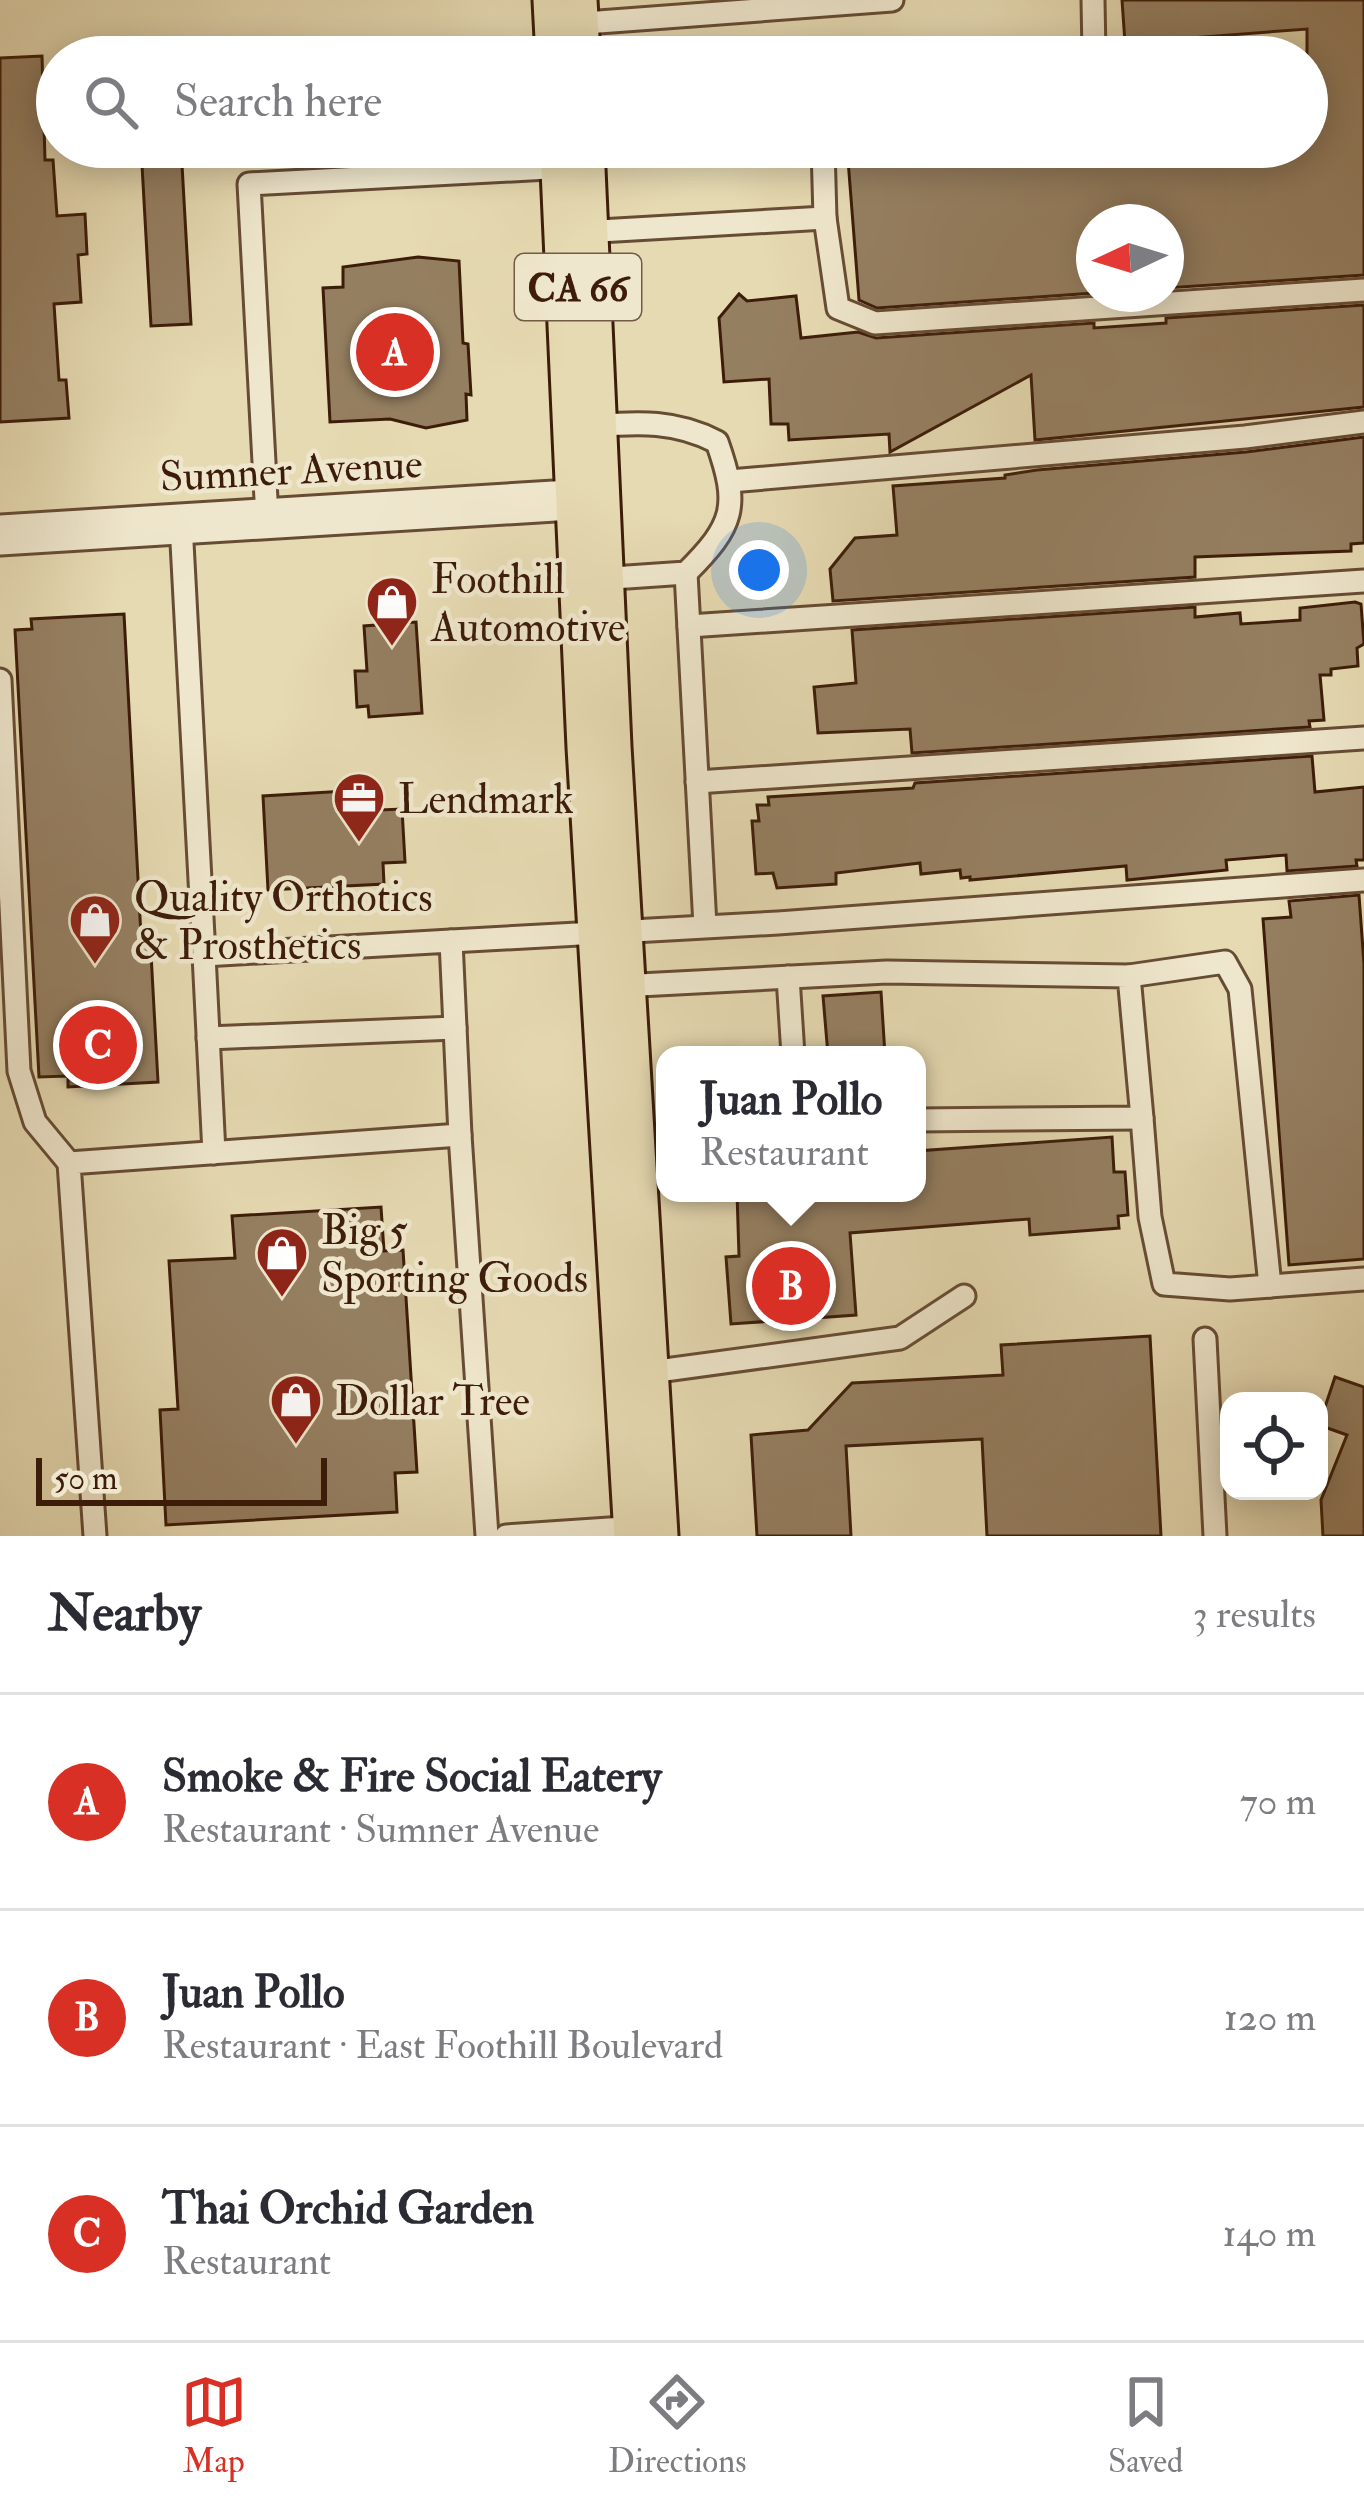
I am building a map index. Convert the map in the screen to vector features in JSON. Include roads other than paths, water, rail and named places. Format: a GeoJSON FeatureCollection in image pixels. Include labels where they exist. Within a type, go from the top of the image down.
{"type":"FeatureCollection","features":[{"type":"Feature","properties":{"kind":"main road","name":"CA 66"},"geometry":{"type":"LineString","coordinates":[[573,168],[611,959],[646,1531]]}},
{"type":"Feature","properties":{"kind":"street","name":"Sumner Avenue"},"geometry":{"type":"LineString","coordinates":[[0,535],[587,499]]}},
{"type":"Feature","properties":{"kind":"lane"},"geometry":{"type":"LineString","coordinates":[[566,27],[769,4],[892,0]]}},
{"type":"Feature","properties":{"kind":"lane"},"geometry":{"type":"LineString","coordinates":[[1093,0],[1094,36]]}},
{"type":"Feature","properties":{"kind":"lane"},"geometry":{"type":"LineString","coordinates":[[267,518],[249,184],[440,168]]}},
{"type":"Feature","properties":{"kind":"lane"},"geometry":{"type":"LineString","coordinates":[[824,168],[825,218],[838,308],[875,323],[1364,290]]}},
{"type":"Feature","properties":{"kind":"lane"},"geometry":{"type":"LineString","coordinates":[[576,233],[825,218]]}},
{"type":"Feature","properties":{"kind":"lane"},"geometry":{"type":"LineString","coordinates":[[585,426],[656,422],[691,428],[717,442],[730,481],[731,511],[719,540],[686,573],[592,579]]}},
{"type":"Feature","properties":{"kind":"lane"},"geometry":{"type":"LineString","coordinates":[[730,481],[1245,437],[1364,422]]}},
{"type":"Feature","properties":{"kind":"lane"},"geometry":{"type":"LineString","coordinates":[[181,524],[214,1153]]}},
{"type":"Feature","properties":{"kind":"lane"},"geometry":{"type":"LineString","coordinates":[[686,573],[705,926]]}},
{"type":"Feature","properties":{"kind":"lane"},"geometry":{"type":"LineString","coordinates":[[689,626],[1364,580]]}},
{"type":"Feature","properties":{"kind":"lane"},"geometry":{"type":"LineString","coordinates":[[0,680],[19,1071],[35,1122],[69,1163],[95,1536]]}},
{"type":"Feature","properties":{"kind":"lane"},"geometry":{"type":"LineString","coordinates":[[697,782],[1364,738]]}},
{"type":"Feature","properties":{"kind":"lane"},"geometry":{"type":"LineString","coordinates":[[611,959],[705,926],[1364,880]]}},
{"type":"Feature","properties":{"kind":"lane"},"geometry":{"type":"LineString","coordinates":[[204,955],[451,941],[788,976],[887,972],[1129,976],[1225,962],[1240,988],[1270,1286]]}},
{"type":"Feature","properties":{"kind":"lane"},"geometry":{"type":"LineString","coordinates":[[451,941],[487,1536]]}},
{"type":"Feature","properties":{"kind":"lane"},"geometry":{"type":"LineString","coordinates":[[788,976],[792,1046]]}},
{"type":"Feature","properties":{"kind":"lane"},"geometry":{"type":"LineString","coordinates":[[1129,976],[1150,1217],[1164,1284],[1230,1288],[1364,1279]]}},
{"type":"Feature","properties":{"kind":"lane"},"geometry":{"type":"LineString","coordinates":[[208,1038],[455,1028]]}},
{"type":"Feature","properties":{"kind":"lane"},"geometry":{"type":"LineString","coordinates":[[926,1120],[1142,1118]]}},
{"type":"Feature","properties":{"kind":"lane"},"geometry":{"type":"LineString","coordinates":[[69,1163],[460,1135]]}},
{"type":"Feature","properties":{"kind":"lane"},"geometry":{"type":"LineString","coordinates":[[636,1373],[900,1338],[964,1296]]}},
{"type":"Feature","properties":{"kind":"lane"},"geometry":{"type":"LineString","coordinates":[[1205,1339],[1215,1536]]}},
{"type":"Feature","properties":{"kind":"lane"},"geometry":{"type":"LineString","coordinates":[[506,1536],[646,1531]]}},
{"type":"Feature","properties":{"kind":"place","name":"Smoke & Fire Social Eatery"},"geometry":{"type":"Point","coordinates":[395,352]}},
{"type":"Feature","properties":{"kind":"place","name":"Foothill Automotive"},"geometry":{"type":"Point","coordinates":[392,648]}},
{"type":"Feature","properties":{"kind":"place","name":"Lendmark"},"geometry":{"type":"Point","coordinates":[359,844]}},
{"type":"Feature","properties":{"kind":"place","name":"Quality Orthotics & Prosthetics"},"geometry":{"type":"Point","coordinates":[95,966]}},
{"type":"Feature","properties":{"kind":"place","name":"Thai Orchid Garden"},"geometry":{"type":"Point","coordinates":[98,1045]}},
{"type":"Feature","properties":{"kind":"place","name":"Juan Pollo"},"geometry":{"type":"Point","coordinates":[791,1286]}},
{"type":"Feature","properties":{"kind":"place","name":"Big 5 Sporting Goods"},"geometry":{"type":"Point","coordinates":[282,1299]}},
{"type":"Feature","properties":{"kind":"place","name":"Dollar Tree"},"geometry":{"type":"Point","coordinates":[296,1446]}}]}
